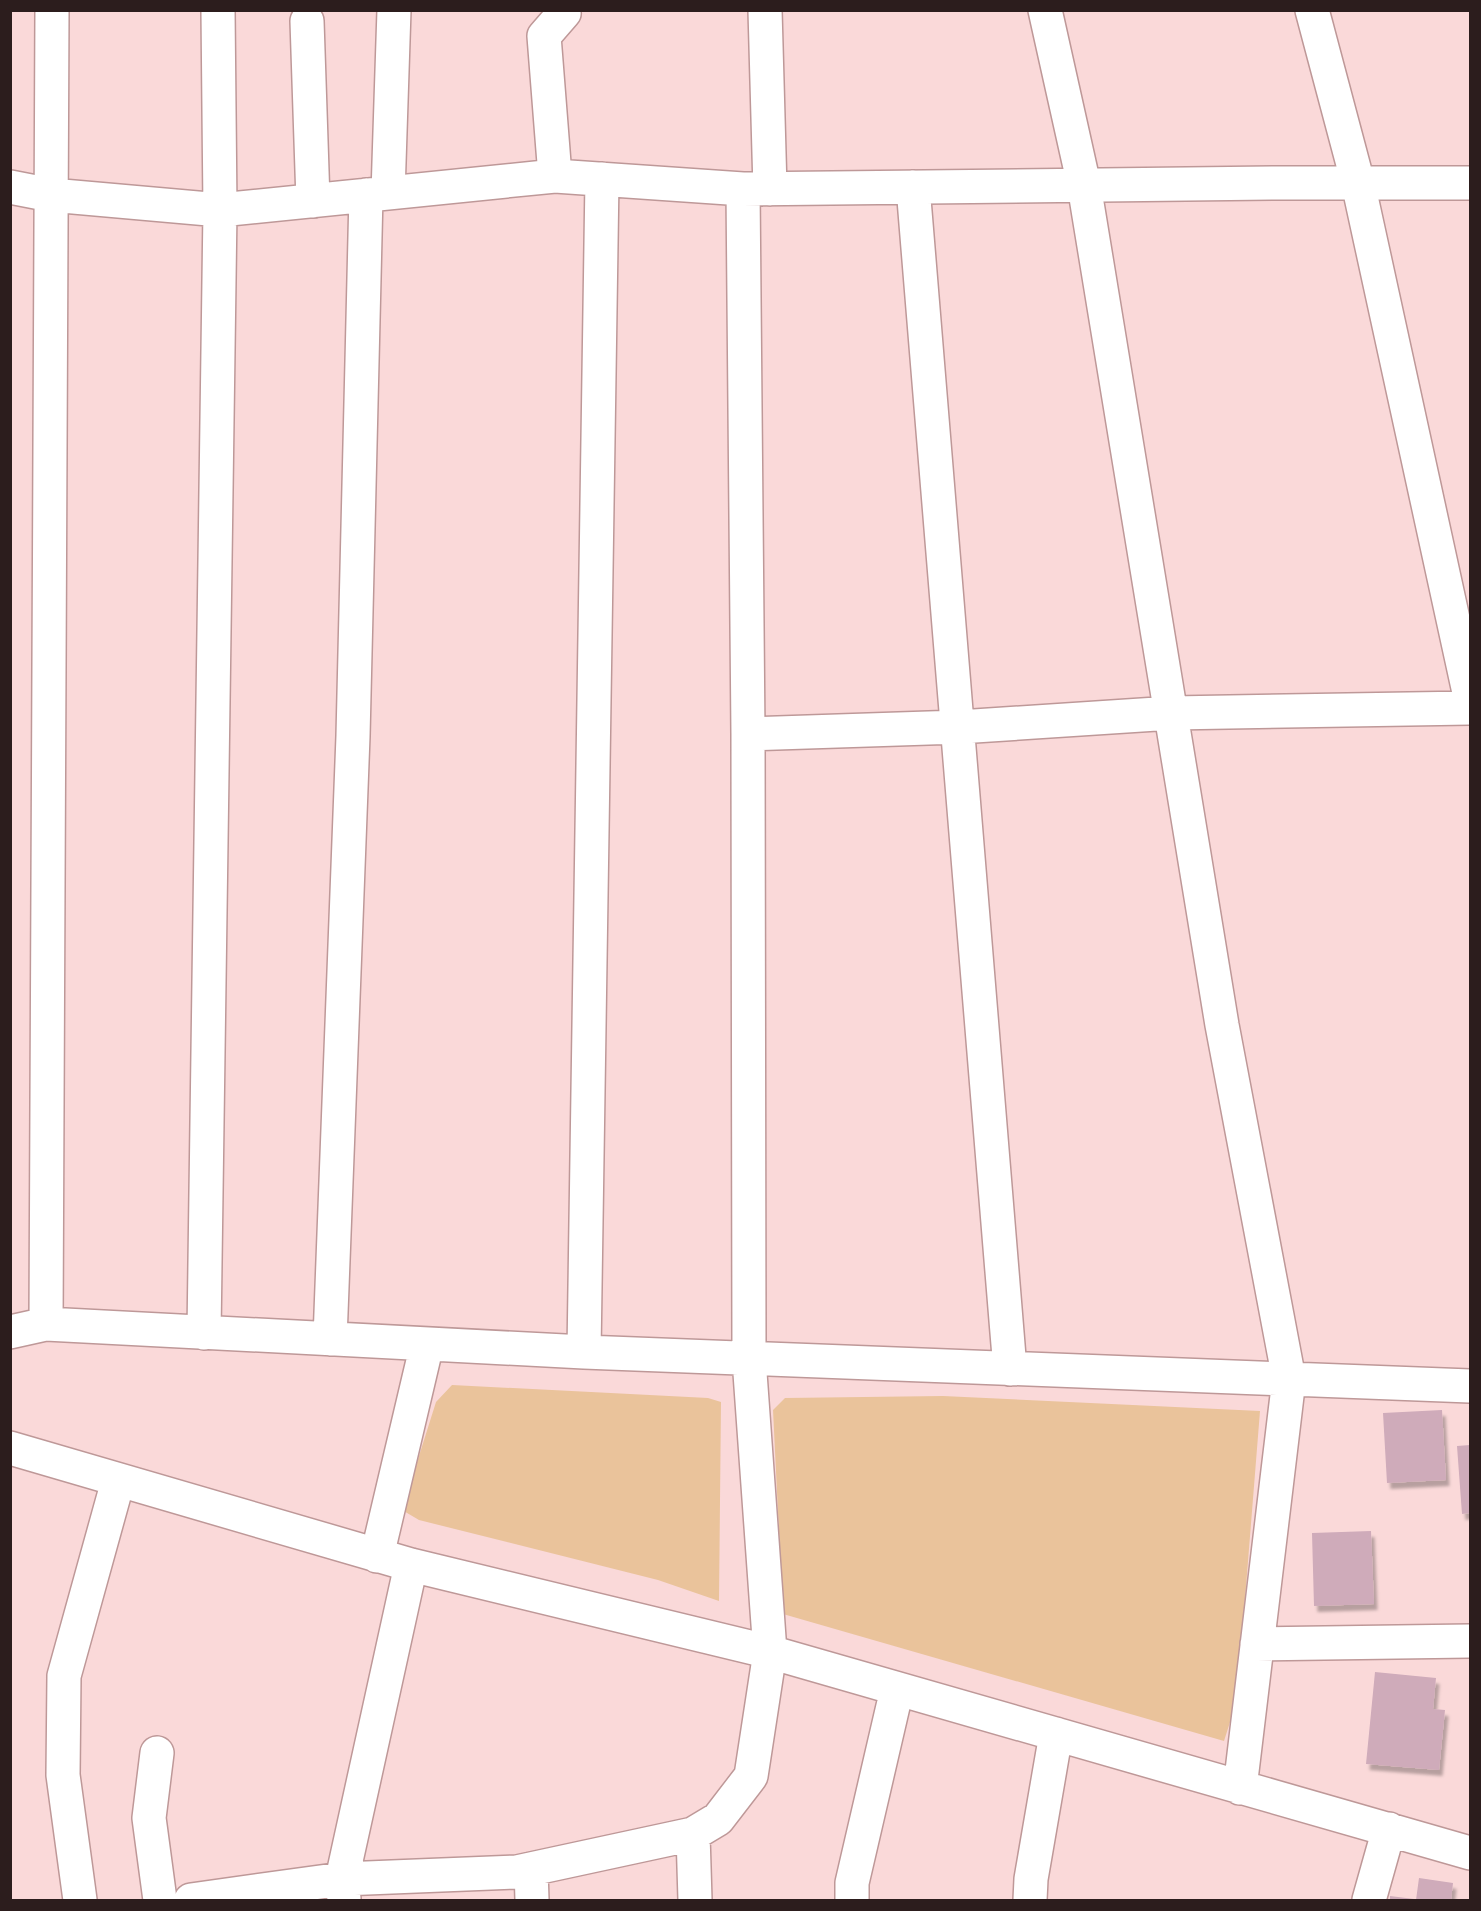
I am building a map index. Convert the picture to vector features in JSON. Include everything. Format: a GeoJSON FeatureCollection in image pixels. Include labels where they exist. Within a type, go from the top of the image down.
{"type":"FeatureCollection","features":[{"type":"Feature","properties":{"kind":"street"},"geometry":{"type":"LineString","coordinates":[[46,1324],[52,10]]}},
{"type":"Feature","properties":{"kind":"street"},"geometry":{"type":"LineString","coordinates":[[204,1332],[220,210],[218,10]]}},
{"type":"Feature","properties":{"kind":"street"},"geometry":{"type":"LineString","coordinates":[[330,1339],[377,194],[394,10]]}},
{"type":"Feature","properties":{"kind":"street"},"geometry":{"type":"LineString","coordinates":[[555,176],[544,36],[564,13],[563,10]]}},
{"type":"Feature","properties":{"kind":"street"},"geometry":{"type":"LineString","coordinates":[[191,1900],[343,1890],[517,1872],[532,1885],[693,1834],[718,1819],[751,1776],[770,1652],[749,1359],[748,734],[757,189],[765,10]]}},
{"type":"Feature","properties":{"kind":"street"},"geometry":{"type":"LineString","coordinates":[[1045,10],[1084,185],[1222,1025],[1289,1379],[1240,1788]]}},
{"type":"Feature","properties":{"kind":"street"},"geometry":{"type":"LineString","coordinates":[[1312,10],[1358,183],[1470,696]]}},
{"type":"Feature","properties":{"kind":"street"},"geometry":{"type":"LineString","coordinates":[[308,21],[313,201]]}},
{"type":"Feature","properties":{"kind":"street"},"geometry":{"type":"LineString","coordinates":[[10,187],[51,195],[220,210],[555,176],[757,189],[1470,183]]}},
{"type":"Feature","properties":{"kind":"street"},"geometry":{"type":"LineString","coordinates":[[584,1352],[602,179]]}},
{"type":"Feature","properties":{"kind":"street"},"geometry":{"type":"LineString","coordinates":[[913,187],[1010,1369]]}},
{"type":"Feature","properties":{"kind":"street"},"geometry":{"type":"LineString","coordinates":[[748,734],[958,727],[1172,713],[1470,708]]}},
{"type":"Feature","properties":{"kind":"street"},"geometry":{"type":"LineString","coordinates":[[10,1332],[46,1324],[584,1352],[1470,1386]]}},
{"type":"Feature","properties":{"kind":"street"},"geometry":{"type":"LineString","coordinates":[[377,1556],[427,1344]]}},
{"type":"Feature","properties":{"kind":"street"},"geometry":{"type":"LineString","coordinates":[[10,1448],[377,1556],[770,1652],[1470,1853]]}},
{"type":"Feature","properties":{"kind":"street"},"geometry":{"type":"LineString","coordinates":[[81,1900],[63,1775],[64,1676],[118,1481]]}},
{"type":"Feature","properties":{"kind":"street"},"geometry":{"type":"LineString","coordinates":[[343,1890],[411,1565]]}},
{"type":"Feature","properties":{"kind":"street"},"geometry":{"type":"LineString","coordinates":[[1257,1644],[1470,1641]]}},
{"type":"Feature","properties":{"kind":"street"},"geometry":{"type":"LineString","coordinates":[[852,1900],[852,1883],[897,1689]]}},
{"type":"Feature","properties":{"kind":"street"},"geometry":{"type":"LineString","coordinates":[[1030,1900],[1031,1879],[1056,1734]]}},
{"type":"Feature","properties":{"kind":"street"},"geometry":{"type":"LineString","coordinates":[[157,1753],[149,1818],[160,1900]]}},
{"type":"Feature","properties":{"kind":"street"},"geometry":{"type":"LineString","coordinates":[[1369,1900],[1389,1829]]}},
{"type":"Feature","properties":{"kind":"street"},"geometry":{"type":"LineString","coordinates":[[693,1834],[695,1900]]}},
{"type":"Feature","properties":{"kind":"shaded area"},"geometry":{"type":"Polygon","coordinates":[[[452,1385],[708,1398],[721,1402],[719,1601],[658,1580],[419,1520],[402,1510],[436,1402],[452,1385]]]}},
{"type":"Feature","properties":{"kind":"shaded area"},"geometry":{"type":"Polygon","coordinates":[[[943,1396],[1260,1411],[1241,1649],[1231,1719],[1224,1741],[783,1614],[773,1410],[785,1398],[943,1396]]]}},
{"type":"Feature","properties":{"kind":"building"},"geometry":{"type":"Polygon","coordinates":[[[1442,1410],[1446,1480],[1387,1483],[1383,1413],[1442,1410]]]}},
{"type":"Feature","properties":{"kind":"building"},"geometry":{"type":"Polygon","coordinates":[[[1470,1445],[1470,1513],[1462,1514],[1457,1446],[1470,1445]]]}},
{"type":"Feature","properties":{"kind":"building"},"geometry":{"type":"Polygon","coordinates":[[[1371,1531],[1374,1604],[1314,1606],[1312,1533],[1371,1531]]]}},
{"type":"Feature","properties":{"kind":"building"},"geometry":{"type":"Polygon","coordinates":[[[1375,1672],[1436,1678],[1433,1709],[1445,1710],[1439,1770],[1366,1764],[1375,1672]]]}},
{"type":"Feature","properties":{"kind":"building"},"geometry":{"type":"Polygon","coordinates":[[[1419,1878],[1453,1883],[1451,1900],[1416,1900],[1419,1878]]]}},
{"type":"Feature","properties":{"kind":"building"},"geometry":{"type":"Polygon","coordinates":[[[1390,1896],[1414,1899],[1414,1900],[1390,1900],[1390,1896]]]}}]}
